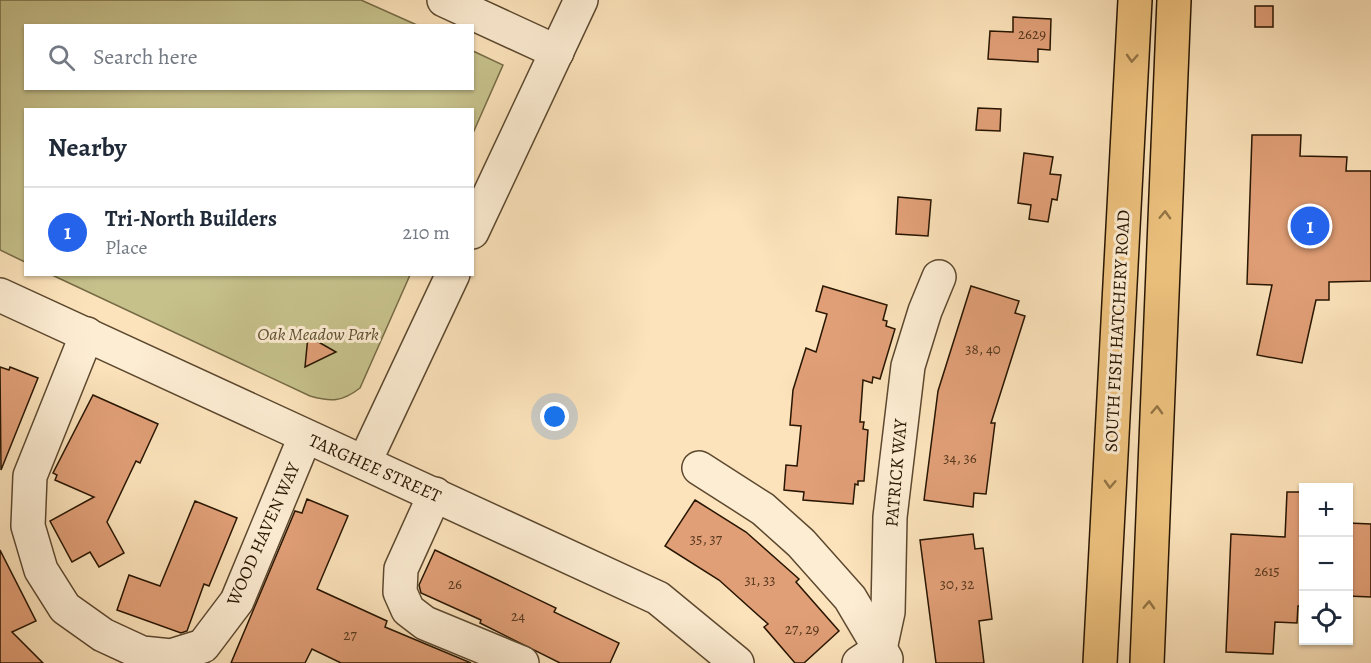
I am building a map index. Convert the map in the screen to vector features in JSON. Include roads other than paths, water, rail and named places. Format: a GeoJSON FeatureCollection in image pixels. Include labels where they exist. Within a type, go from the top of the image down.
{"type":"FeatureCollection","features":[{"type":"Feature","properties":{"kind":"main road","name":"SOUTH FISH HATCHERY ROAD"},"geometry":{"type":"LineString","coordinates":[[1100,663],[1135,0]]}},
{"type":"Feature","properties":{"kind":"main road"},"geometry":{"type":"LineString","coordinates":[[1147,663],[1174,0]]}},
{"type":"Feature","properties":{"kind":"street"},"geometry":{"type":"LineString","coordinates":[[444,0],[557,52]]}},
{"type":"Feature","properties":{"kind":"street"},"geometry":{"type":"LineString","coordinates":[[474,228],[580,0]]}},
{"type":"Feature","properties":{"kind":"street"},"geometry":{"type":"LineString","coordinates":[[365,461],[452,276]]}},
{"type":"Feature","properties":{"kind":"street","name":"PATRICK WAY"},"geometry":{"type":"LineString","coordinates":[[876,658],[888,612],[890,518],[908,366],[925,311],[939,277]]}},
{"type":"Feature","properties":{"kind":"street","name":"TARGHEE STREET"},"geometry":{"type":"LineString","coordinates":[[0,295],[305,437],[365,461],[658,598],[732,656],[737,663]]}},
{"type":"Feature","properties":{"kind":"street","name":"WOOD HAVEN WAY"},"geometry":{"type":"LineString","coordinates":[[87,334],[30,476],[27,526],[40,570],[65,608],[103,635],[142,653],[171,656],[202,645],[237,601],[305,437]]}},
{"type":"Feature","properties":{"kind":"street"},"geometry":{"type":"LineString","coordinates":[[699,468],[763,509],[801,543],[850,598],[876,658]]}},
{"type":"Feature","properties":{"kind":"street"},"geometry":{"type":"LineString","coordinates":[[435,494],[401,569],[400,592],[408,610],[424,623],[522,663]]}},
{"type":"Feature","properties":{"kind":"place","name":"Tri-North Builders"},"geometry":{"type":"Point","coordinates":[1310,226]}},
{"type":"Feature","properties":{"kind":"park label","name":"Oak Meadow Park"},"geometry":{"type":"Point","coordinates":[318,334]}}]}
